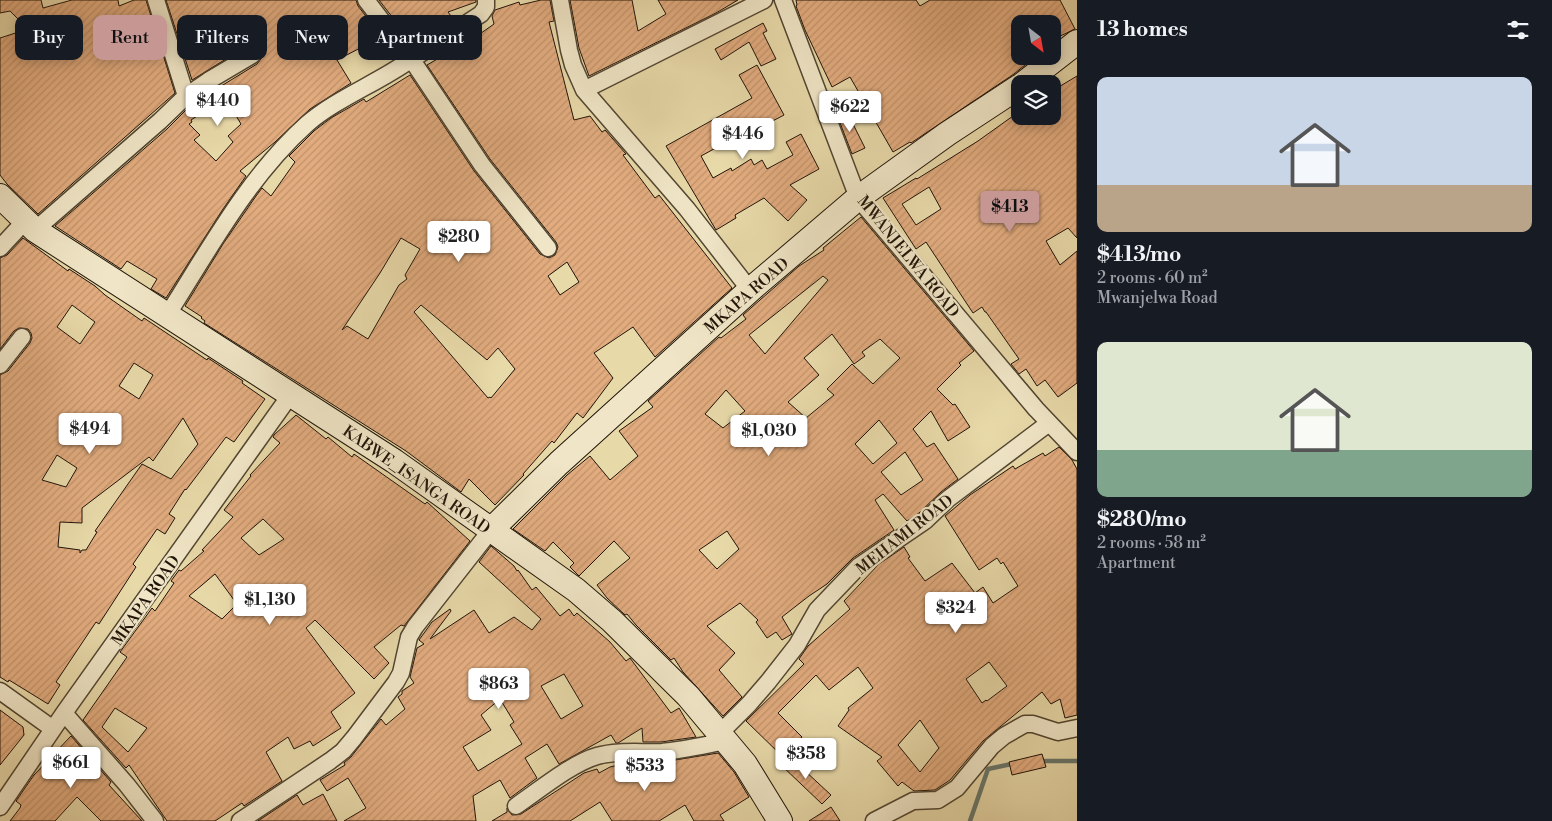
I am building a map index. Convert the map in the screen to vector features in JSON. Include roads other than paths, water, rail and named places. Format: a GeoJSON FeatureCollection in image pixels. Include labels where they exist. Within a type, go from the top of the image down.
{"type":"FeatureCollection","features":[{"type":"Feature","properties":{"kind":"street"},"geometry":{"type":"LineString","coordinates":[[156,0],[186,96]]}},
{"type":"Feature","properties":{"kind":"street"},"geometry":{"type":"LineString","coordinates":[[366,0],[378,15]]}},
{"type":"Feature","properties":{"kind":"street"},"geometry":{"type":"LineString","coordinates":[[480,15],[486,7],[486,0]]}},
{"type":"Feature","properties":{"kind":"street"},"geometry":{"type":"LineString","coordinates":[[560,0],[568,50],[584,90],[686,209],[750,290]]}},
{"type":"Feature","properties":{"kind":"street"},"geometry":{"type":"LineString","coordinates":[[584,90],[764,0]]}},
{"type":"Feature","properties":{"kind":"street","name":"MWANJELWA ROAD"},"geometry":{"type":"LineString","coordinates":[[784,0],[858,198],[1049,423],[1077,452]]}},
{"type":"Feature","properties":{"kind":"street","name":"MKAPA ROAD"},"geometry":{"type":"LineString","coordinates":[[1034,75],[1077,42]]}},
{"type":"Feature","properties":{"kind":"street"},"geometry":{"type":"LineString","coordinates":[[0,248],[160,122],[186,96],[244,60]]}},
{"type":"Feature","properties":{"kind":"street"},"geometry":{"type":"LineString","coordinates":[[168,314],[232,212],[256,180],[291,140],[308,123],[325,111],[412,60],[482,165],[548,248]]}},
{"type":"Feature","properties":{"kind":"street","name":"MKAPA ROAD"},"geometry":{"type":"LineString","coordinates":[[492,530],[558,463],[750,290],[858,198],[947,134],[1011,92]]}},
{"type":"Feature","properties":{"kind":"street","name":"KABWE_ISANGA ROAD"},"geometry":{"type":"LineString","coordinates":[[0,196],[30,226],[394,461],[576,590],[612,621],[682,690],[724,737],[746,764],[780,821]]}},
{"type":"Feature","properties":{"kind":"street"},"geometry":{"type":"LineString","coordinates":[[0,365],[22,337]]}},
{"type":"Feature","properties":{"kind":"street","name":"MKAPA ROAD"},"geometry":{"type":"LineString","coordinates":[[0,806],[291,394]]}},
{"type":"Feature","properties":{"kind":"street","name":"MEHAMI ROAD"},"geometry":{"type":"LineString","coordinates":[[724,737],[797,645],[817,610],[859,566],[925,521],[948,499],[1049,423]]}},
{"type":"Feature","properties":{"kind":"street"},"geometry":{"type":"LineString","coordinates":[[240,821],[330,761],[354,738],[401,673],[409,637],[415,627],[492,530]]}},
{"type":"Feature","properties":{"kind":"street"},"geometry":{"type":"LineString","coordinates":[[0,691],[54,729]]}},
{"type":"Feature","properties":{"kind":"street"},"geometry":{"type":"LineString","coordinates":[[64,713],[127,785],[155,821]]}},
{"type":"Feature","properties":{"kind":"street"},"geometry":{"type":"LineString","coordinates":[[874,821],[913,800],[938,800],[957,788],[992,746],[1004,736],[1026,724],[1033,724],[1058,732],[1077,728]]}},
{"type":"Feature","properties":{"kind":"street"},"geometry":{"type":"LineString","coordinates":[[516,806],[584,761],[598,756],[670,751],[724,737]]}},
{"type":"Feature","properties":{"kind":"waterway"},"geometry":{"type":"LineString","coordinates":[[1038,761],[1077,761]]}},
{"type":"Feature","properties":{"kind":"waterway"},"geometry":{"type":"LineString","coordinates":[[970,821],[988,769],[1016,763]]}}]}
